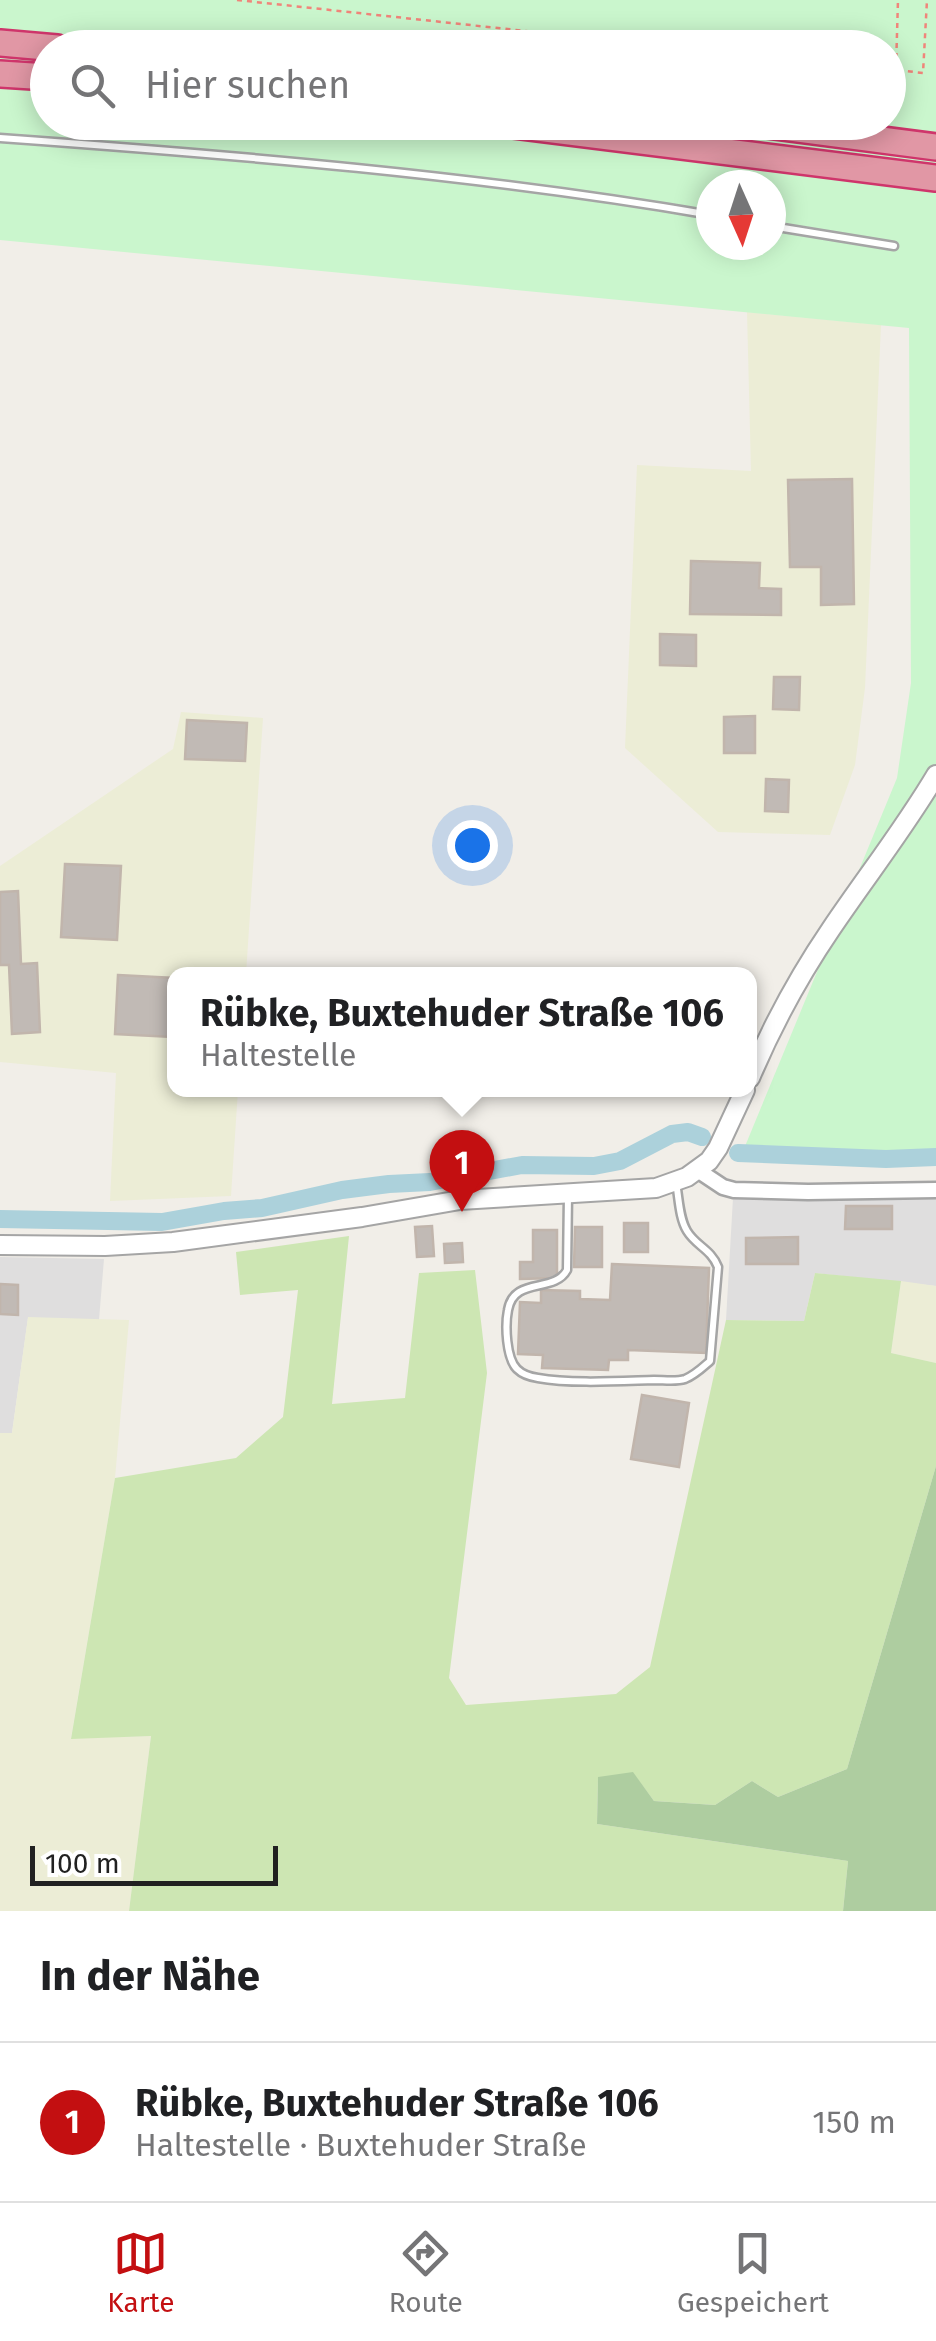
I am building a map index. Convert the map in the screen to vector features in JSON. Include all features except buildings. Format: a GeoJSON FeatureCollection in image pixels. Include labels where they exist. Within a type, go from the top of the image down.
{"type":"FeatureCollection","features":[{"type":"Feature","properties":{"kind":"highway"},"geometry":{"type":"LineString","coordinates":[[0,43],[30,46]]}},
{"type":"Feature","properties":{"kind":"highway"},"geometry":{"type":"LineString","coordinates":[[0,74],[30,76]]}},
{"type":"Feature","properties":{"kind":"highway"},"geometry":{"type":"LineString","coordinates":[[632,140],[936,178]]}},
{"type":"Feature","properties":{"kind":"highway"},"geometry":{"type":"LineString","coordinates":[[888,140],[936,146]]}},
{"type":"Feature","properties":{"kind":"street"},"geometry":{"type":"LineString","coordinates":[[757,1063],[804,971],[936,775]]}},
{"type":"Feature","properties":{"kind":"street"},"geometry":{"type":"LineString","coordinates":[[0,1245],[173,1242],[460,1200],[656,1188],[699,1171],[718,1148],[742,1097]]}},
{"type":"Feature","properties":{"kind":"street"},"geometry":{"type":"LineString","coordinates":[[699,1171],[723,1188],[734,1190],[936,1190]]}},
{"type":"Feature","properties":{"kind":"lane"},"geometry":{"type":"LineString","coordinates":[[0,138],[416,175],[696,212]]}},
{"type":"Feature","properties":{"kind":"lane"},"geometry":{"type":"LineString","coordinates":[[786,228],[894,246]]}},
{"type":"Feature","properties":{"kind":"lane"},"geometry":{"type":"LineString","coordinates":[[568,1192],[566,1270],[562,1279],[530,1285],[516,1294],[508,1307],[509,1350],[514,1366],[523,1374],[541,1379],[683,1380],[710,1360],[718,1268],[713,1255],[688,1233],[676,1182]]}},
{"type":"Feature","properties":{"kind":"path"},"geometry":{"type":"LineString","coordinates":[[237,0],[516,30]]}},
{"type":"Feature","properties":{"kind":"path"},"geometry":{"type":"LineString","coordinates":[[897,30],[898,0]]}},
{"type":"Feature","properties":{"kind":"path"},"geometry":{"type":"LineString","coordinates":[[906,71],[923,73],[927,0]]}},
{"type":"Feature","properties":{"kind":"shaded area"},"geometry":{"type":"Polygon","coordinates":[[[936,1196],[936,1286],[815,1273],[804,1321],[726,1320],[733,1198],[936,1196]]]}},
{"type":"Feature","properties":{"kind":"shaded area"},"geometry":{"type":"Polygon","coordinates":[[[0,1257],[104,1259],[99,1320],[28,1318],[12,1433],[0,1433],[0,1257]]]}},
{"type":"Feature","properties":{"kind":"green space"},"geometry":{"type":"Polygon","coordinates":[[[0,0],[936,0],[936,1166],[741,1156],[897,778],[911,683],[909,328],[0,240],[0,0]]]}},
{"type":"Feature","properties":{"kind":"green space"},"geometry":{"type":"Polygon","coordinates":[[[747,312],[881,325],[865,688],[855,765],[830,835],[718,832],[625,748],[637,465],[751,471],[747,312]]]}},
{"type":"Feature","properties":{"kind":"green space"},"geometry":{"type":"Polygon","coordinates":[[[181,712],[263,718],[246,967],[167,967],[167,1097],[238,1097],[231,1196],[110,1201],[116,1073],[0,1062],[0,866],[173,749],[181,712]]]}},
{"type":"Feature","properties":{"kind":"green space"},"geometry":{"type":"Polygon","coordinates":[[[349,1236],[332,1404],[405,1398],[419,1273],[475,1270],[487,1373],[449,1678],[466,1705],[616,1694],[650,1667],[726,1320],[804,1321],[815,1273],[901,1281],[891,1353],[936,1363],[936,1466],[847,1769],[778,1797],[752,1781],[715,1805],[654,1801],[633,1773],[598,1778],[597,1824],[848,1861],[843,1911],[129,1911],[151,1736],[71,1739],[115,1478],[236,1458],[283,1417],[298,1290],[240,1295],[236,1252],[349,1236]]]}},
{"type":"Feature","properties":{"kind":"green space"},"geometry":{"type":"Polygon","coordinates":[[[901,1281],[936,1286],[936,1363],[891,1353],[901,1281]]]}},
{"type":"Feature","properties":{"kind":"green space"},"geometry":{"type":"Polygon","coordinates":[[[28,1317],[129,1320],[115,1478],[71,1738],[151,1736],[129,1911],[0,1911],[0,1433],[12,1433],[28,1317]]]}},
{"type":"Feature","properties":{"kind":"green space"},"geometry":{"type":"Polygon","coordinates":[[[936,1466],[936,1911],[843,1911],[848,1861],[597,1824],[598,1777],[633,1772],[654,1801],[715,1805],[752,1781],[778,1797],[847,1769],[936,1466]]]}},
{"type":"Feature","properties":{"kind":"waterway"},"geometry":{"type":"LineString","coordinates":[[0,1219],[162,1222],[262,1208],[342,1190],[430,1182],[522,1165],[594,1166],[620,1161],[672,1134],[688,1132],[702,1137]]}},
{"type":"Feature","properties":{"kind":"waterway"},"geometry":{"type":"LineString","coordinates":[[738,1153],[886,1159],[936,1157]]}},
{"type":"Feature","properties":{"kind":"place","name":"Rübke, Buxtehuder Straße 106"},"geometry":{"type":"Point","coordinates":[462,1212]}}]}
